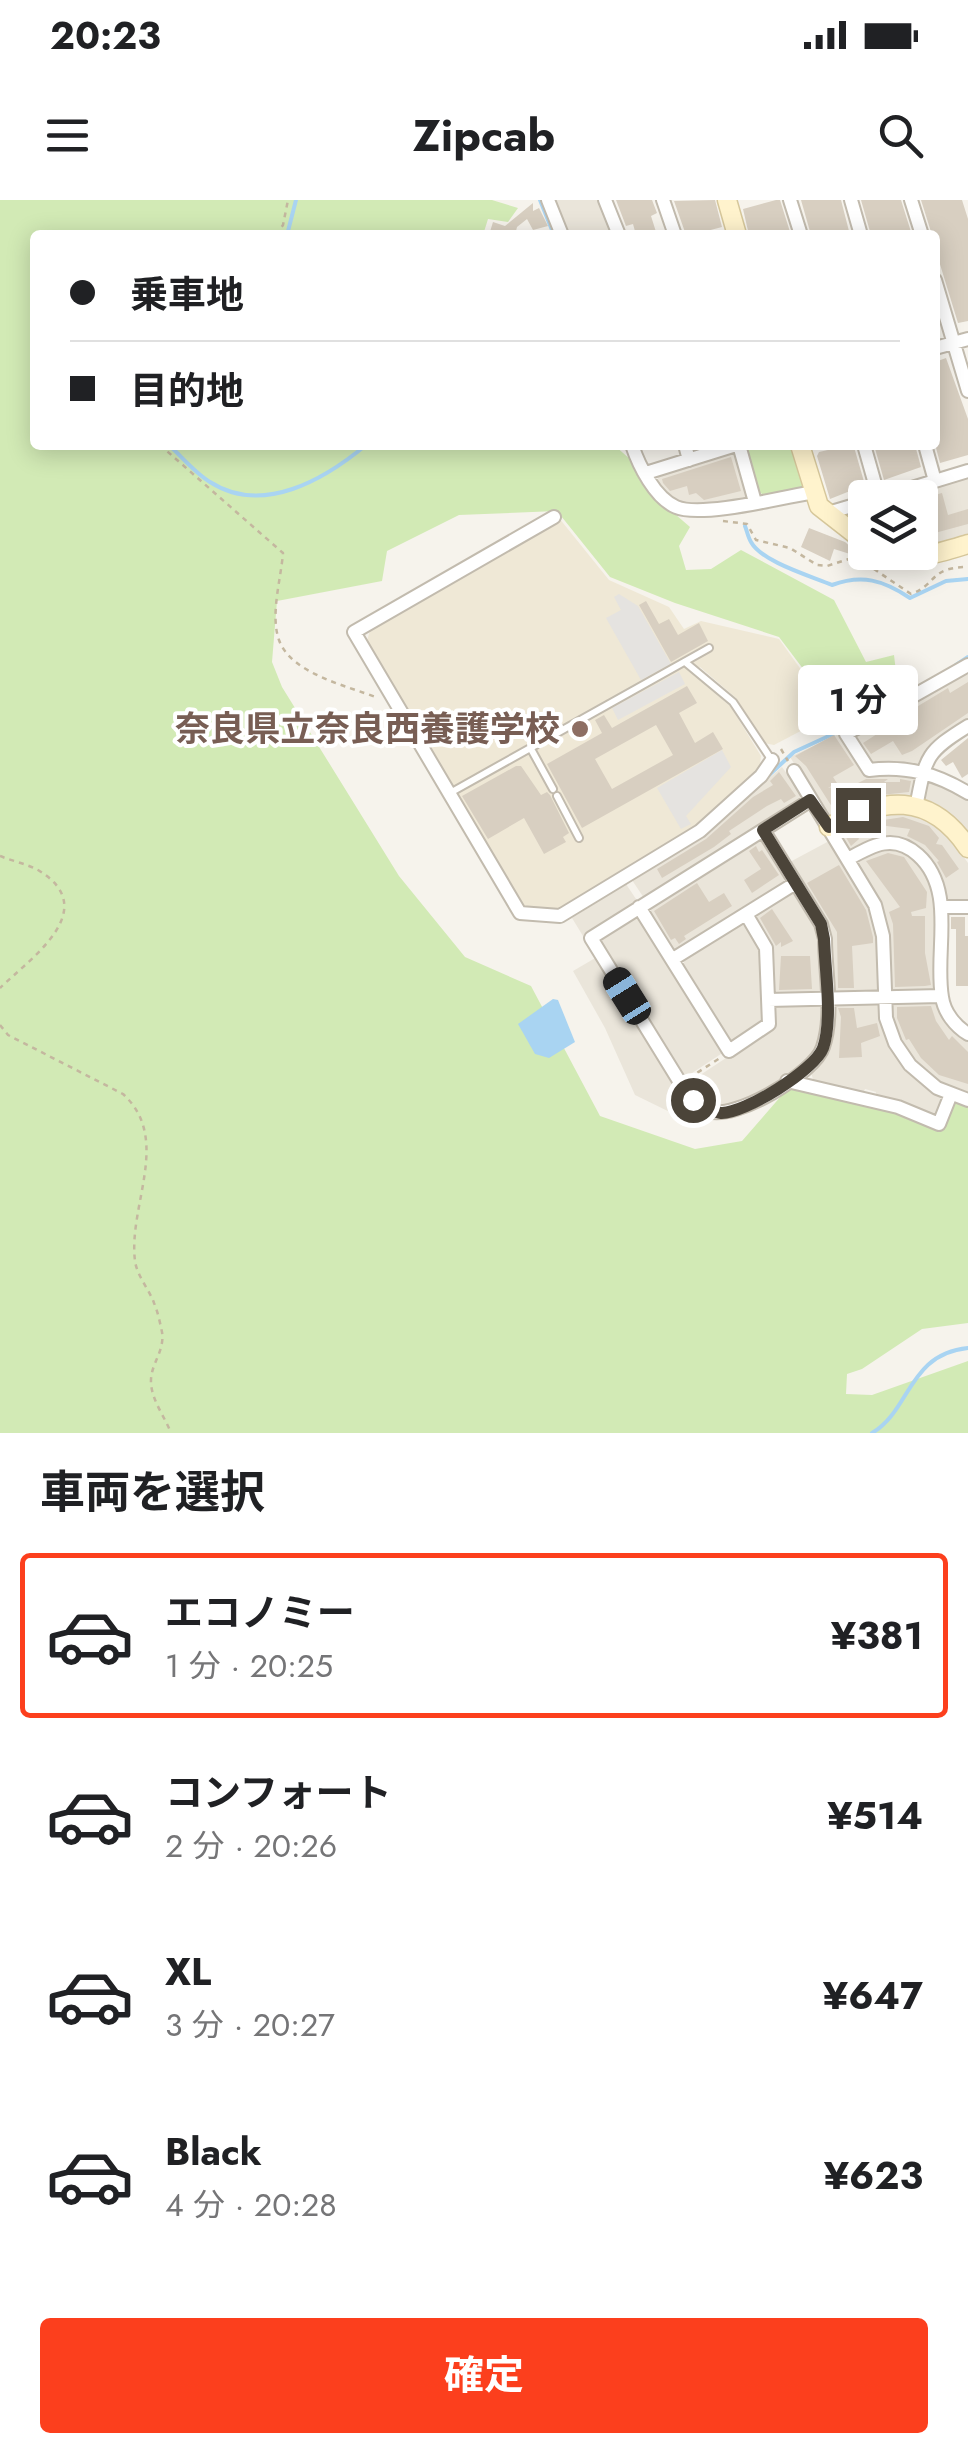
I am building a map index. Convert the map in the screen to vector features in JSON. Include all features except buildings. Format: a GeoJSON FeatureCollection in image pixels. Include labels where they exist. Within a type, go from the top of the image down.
{"type":"FeatureCollection","features":[{"type":"Feature","properties":{"kind":"street"},"geometry":{"type":"LineString","coordinates":[[548,200],[560,230]]}},
{"type":"Feature","properties":{"kind":"street"},"geometry":{"type":"LineString","coordinates":[[605,200],[617,230]]}},
{"type":"Feature","properties":{"kind":"street"},"geometry":{"type":"LineString","coordinates":[[663,200],[674,230]]}},
{"type":"Feature","properties":{"kind":"street"},"geometry":{"type":"LineString","coordinates":[[790,200],[799,230]]}},
{"type":"Feature","properties":{"kind":"street"},"geometry":{"type":"LineString","coordinates":[[851,200],[860,230]]}},
{"type":"Feature","properties":{"kind":"street"},"geometry":{"type":"LineString","coordinates":[[911,200],[920,230]]}},
{"type":"Feature","properties":{"kind":"street"},"geometry":{"type":"LineString","coordinates":[[730,201],[737,230]]}},
{"type":"Feature","properties":{"kind":"street"},"geometry":{"type":"LineString","coordinates":[[940,297],[968,391]]}},
{"type":"Feature","properties":{"kind":"street"},"geometry":{"type":"LineString","coordinates":[[940,347],[968,338]]}},
{"type":"Feature","properties":{"kind":"street"},"geometry":{"type":"LineString","coordinates":[[632,450],[667,502],[688,510],[814,492]]}},
{"type":"Feature","properties":{"kind":"street"},"geometry":{"type":"LineString","coordinates":[[686,450],[689,460]]}},
{"type":"Feature","properties":{"kind":"street"},"geometry":{"type":"LineString","coordinates":[[646,473],[721,450]]}},
{"type":"Feature","properties":{"kind":"street"},"geometry":{"type":"LineString","coordinates":[[739,450],[755,502]]}},
{"type":"Feature","properties":{"kind":"street"},"geometry":{"type":"LineString","coordinates":[[801,450],[819,506],[848,529]]}},
{"type":"Feature","properties":{"kind":"street"},"geometry":{"type":"LineString","coordinates":[[865,450],[874,480]]}},
{"type":"Feature","properties":{"kind":"street"},"geometry":{"type":"LineString","coordinates":[[926,450],[935,480],[968,471]]}},
{"type":"Feature","properties":{"kind":"street"},"geometry":{"type":"LineString","coordinates":[[828,514],[848,508]]}},
{"type":"Feature","properties":{"kind":"street"},"geometry":{"type":"LineString","coordinates":[[554,517],[354,632],[520,914],[560,916],[700,831],[762,776],[776,755]]}},
{"type":"Feature","properties":{"kind":"street"},"geometry":{"type":"LineString","coordinates":[[938,552],[968,544]]}},
{"type":"Feature","properties":{"kind":"street"},"geometry":{"type":"LineString","coordinates":[[968,666],[846,734],[869,770],[898,768],[924,772],[947,780],[968,794]]}},
{"type":"Feature","properties":{"kind":"street"},"geometry":{"type":"LineString","coordinates":[[916,808],[924,772],[936,746],[968,726]]}},
{"type":"Feature","properties":{"kind":"street"},"geometry":{"type":"LineString","coordinates":[[794,771],[875,904],[891,1030],[910,1064],[937,1088],[968,1100]]}},
{"type":"Feature","properties":{"kind":"street"},"geometry":{"type":"LineString","coordinates":[[763,830],[821,924],[827,1032],[822,1052],[809,1067],[744,1108],[724,1113],[708,1110],[693,1100],[591,938],[810,800]]}},
{"type":"Feature","properties":{"kind":"street"},"geometry":{"type":"LineString","coordinates":[[829,827],[874,805],[916,808],[938,816],[968,848]]}},
{"type":"Feature","properties":{"kind":"street"},"geometry":{"type":"LineString","coordinates":[[848,859],[878,842],[894,842],[913,850],[928,864],[938,885],[941,907],[942,996],[946,1011],[968,1034]]}},
{"type":"Feature","properties":{"kind":"street"},"geometry":{"type":"LineString","coordinates":[[673,959],[794,884]]}},
{"type":"Feature","properties":{"kind":"street"},"geometry":{"type":"LineString","coordinates":[[639,907],[729,1051],[769,1024],[766,948],[746,914]]}},
{"type":"Feature","properties":{"kind":"street"},"geometry":{"type":"LineString","coordinates":[[941,907],[968,907]]}},
{"type":"Feature","properties":{"kind":"street"},"geometry":{"type":"LineString","coordinates":[[768,1000],[942,996]]}},
{"type":"Feature","properties":{"kind":"street"},"geometry":{"type":"LineString","coordinates":[[787,1081],[898,1108],[939,1124],[951,1094]]}},
{"type":"Feature","properties":{"kind":"lane"},"geometry":{"type":"LineString","coordinates":[[450,793],[708,648]]}},
{"type":"Feature","properties":{"kind":"lane"},"geometry":{"type":"LineString","coordinates":[[685,662],[732,702],[776,755]]}},
{"type":"Feature","properties":{"kind":"lane"},"geometry":{"type":"LineString","coordinates":[[531,749],[580,838]]}},
{"type":"Feature","properties":{"kind":"path"},"geometry":{"type":"LineString","coordinates":[[280,230],[288,200]]}},
{"type":"Feature","properties":{"kind":"path"},"geometry":{"type":"LineString","coordinates":[[166,450],[283,554],[276,622],[279,640],[290,658],[398,706]]}},
{"type":"Feature","properties":{"kind":"path"},"geometry":{"type":"LineString","coordinates":[[710,520],[746,524],[756,540],[790,548],[817,565],[849,559],[862,561],[911,594],[920,591],[938,572],[968,567]]}},
{"type":"Feature","properties":{"kind":"path"},"geometry":{"type":"LineString","coordinates":[[776,755],[794,771]]}},
{"type":"Feature","properties":{"kind":"path"},"geometry":{"type":"LineString","coordinates":[[0,856],[38,870],[54,884],[65,902],[60,924],[34,960],[0,988]]}},
{"type":"Feature","properties":{"kind":"path"},"geometry":{"type":"LineString","coordinates":[[0,1024],[8,1034],[123,1094],[136,1106],[146,1126],[146,1169],[134,1244],[135,1266],[155,1304],[161,1331],[163,1348],[152,1370],[151,1384],[170,1433]]}},
{"type":"Feature","properties":{"kind":"path"},"geometry":{"type":"LineString","coordinates":[[682,1084],[729,1051]]}},
{"type":"Feature","properties":{"kind":"shaded area"},"geometry":{"type":"Polygon","coordinates":[[[554,200],[600,200],[612,230],[566,230],[554,200]]]}},
{"type":"Feature","properties":{"kind":"shaded area"},"geometry":{"type":"Polygon","coordinates":[[[730,453],[737,456],[749,492],[744,500],[692,507],[672,499],[657,481],[659,475],[730,453]]]}},
{"type":"Feature","properties":{"kind":"shaded area"},"geometry":{"type":"Polygon","coordinates":[[[968,478],[968,537],[938,545],[938,487],[968,478]]]}},
{"type":"Feature","properties":{"kind":"shaded area","name":"奈良県立奈良西養護学校"},"geometry":{"type":"Polygon","coordinates":[[[559,518],[609,580],[669,607],[684,629],[701,621],[779,639],[833,714],[774,745],[764,743],[736,698],[700,667],[694,674],[731,707],[761,756],[759,773],[696,829],[557,913],[523,911],[366,644],[372,624],[559,518]]]}},
{"type":"Feature","properties":{"kind":"shaded area"},"geometry":{"type":"Polygon","coordinates":[[[619,594],[638,606],[671,664],[641,680],[606,618],[621,610],[614,597],[619,594]]]}},
{"type":"Feature","properties":{"kind":"shaded area"},"geometry":{"type":"Polygon","coordinates":[[[679,672],[685,684],[618,720],[612,708],[679,672]]]}},
{"type":"Feature","properties":{"kind":"shaded area"},"geometry":{"type":"Polygon","coordinates":[[[963,674],[968,675],[968,721],[933,742],[922,762],[871,765],[857,742],[859,733],[963,674]]]}},
{"type":"Feature","properties":{"kind":"shaded area"},"geometry":{"type":"Polygon","coordinates":[[[841,733],[875,774],[912,775],[917,782],[914,794],[908,798],[871,798],[833,815],[825,813],[790,757],[841,733]]]}},
{"type":"Feature","properties":{"kind":"shaded area"},"geometry":{"type":"Polygon","coordinates":[[[722,750],[731,767],[686,816],[691,824],[681,829],[657,788],[722,750]]]}},
{"type":"Feature","properties":{"kind":"shaded area"},"geometry":{"type":"Polygon","coordinates":[[[782,767],[801,793],[799,802],[644,898],[632,880],[698,839],[782,767]]]}},
{"type":"Feature","properties":{"kind":"shaded area"},"geometry":{"type":"Polygon","coordinates":[[[934,782],[968,800],[968,834],[956,819],[924,796],[926,784],[934,782]]]}},
{"type":"Feature","properties":{"kind":"shaded area"},"geometry":{"type":"Polygon","coordinates":[[[886,812],[921,817],[947,833],[968,863],[968,901],[945,897],[931,859],[904,840],[885,836],[855,849],[847,848],[841,829],[886,812]]]}},
{"type":"Feature","properties":{"kind":"shaded area"},"geometry":{"type":"Polygon","coordinates":[[[755,840],[764,842],[785,876],[784,885],[679,951],[671,950],[650,916],[652,905],[755,840]]]}},
{"type":"Feature","properties":{"kind":"shaded area"},"geometry":{"type":"Polygon","coordinates":[[[831,840],[877,922],[879,994],[832,994],[831,951],[788,863],[831,840]]]}},
{"type":"Feature","properties":{"kind":"shaded area"},"geometry":{"type":"Polygon","coordinates":[[[885,846],[903,851],[924,868],[935,891],[938,994],[890,994],[886,919],[858,867],[859,857],[885,846]]]}},
{"type":"Feature","properties":{"kind":"shaded area"},"geometry":{"type":"Polygon","coordinates":[[[626,884],[638,902],[583,936],[572,918],[626,884]]]}},
{"type":"Feature","properties":{"kind":"shaded area"},"geometry":{"type":"Polygon","coordinates":[[[789,893],[797,895],[820,937],[822,995],[773,996],[773,950],[756,922],[757,912],[789,893]]]}},
{"type":"Feature","properties":{"kind":"shaded area"},"geometry":{"type":"Polygon","coordinates":[[[633,917],[642,919],[724,1052],[683,1079],[602,945],[602,936],[633,917]]]}},
{"type":"Feature","properties":{"kind":"shaded area"},"geometry":{"type":"Polygon","coordinates":[[[739,924],[748,927],[763,952],[763,1015],[759,1025],[735,1040],[729,1039],[683,967],[685,957],[739,924]]]}},
{"type":"Feature","properties":{"kind":"shaded area"},"geometry":{"type":"Polygon","coordinates":[[[597,957],[692,1106],[680,1117],[635,1095],[605,1028],[573,971],[597,957]]]}},
{"type":"Feature","properties":{"kind":"shaded area"},"geometry":{"type":"Polygon","coordinates":[[[938,999],[954,1030],[968,1041],[968,1095],[932,1078],[916,1064],[903,1047],[892,1018],[890,1001],[938,999]]]}},
{"type":"Feature","properties":{"kind":"shaded area"},"geometry":{"type":"Polygon","coordinates":[[[879,1001],[910,1072],[947,1098],[940,1117],[875,1098],[876,1092],[865,1089],[863,1093],[814,1083],[811,1072],[831,1045],[831,1002],[879,1001]]]}},
{"type":"Feature","properties":{"kind":"shaded area"},"geometry":{"type":"Polygon","coordinates":[[[775,1003],[821,1003],[822,1038],[810,1062],[746,1102],[724,1107],[696,1096],[688,1083],[773,1027],[775,1003]]]}},
{"type":"Feature","properties":{"kind":"green space"},"geometry":{"type":"Polygon","coordinates":[[[0,200],[492,200],[518,208],[508,222],[488,219],[485,230],[30,230],[30,450],[620,450],[631,460],[653,495],[690,527],[679,546],[686,570],[711,569],[741,550],[834,600],[866,662],[894,655],[896,672],[871,682],[835,711],[779,637],[610,577],[557,511],[459,515],[387,551],[382,581],[277,601],[272,662],[282,687],[399,876],[465,957],[531,986],[600,1116],[695,1149],[742,1141],[788,1088],[895,1110],[940,1129],[952,1100],[968,1105],[968,1323],[922,1329],[862,1369],[847,1374],[846,1394],[872,1395],[968,1361],[968,1433],[0,1433],[0,200]]]}},
{"type":"Feature","properties":{"kind":"green space"},"geometry":{"type":"Polygon","coordinates":[[[795,450],[805,483],[800,489],[764,495],[757,491],[746,453],[795,450]]]}},
{"type":"Feature","properties":{"kind":"water"},"geometry":{"type":"Polygon","coordinates":[[[553,999],[558,1000],[575,1042],[549,1058],[535,1054],[518,1024],[553,999]]]}},
{"type":"Feature","properties":{"kind":"waterway"},"geometry":{"type":"LineString","coordinates":[[288,230],[296,200]]}},
{"type":"Feature","properties":{"kind":"waterway"},"geometry":{"type":"LineString","coordinates":[[540,200],[552,230]]}},
{"type":"Feature","properties":{"kind":"waterway"},"geometry":{"type":"LineString","coordinates":[[174,450],[210,482],[230,492],[251,495],[272,494],[313,481],[359,450]]}},
{"type":"Feature","properties":{"kind":"waterway"},"geometry":{"type":"LineString","coordinates":[[745,526],[751,542],[765,556],[832,585],[872,581],[910,598],[946,581],[968,579]]}},
{"type":"Feature","properties":{"kind":"waterway"},"geometry":{"type":"LineString","coordinates":[[956,665],[968,657]]}},
{"type":"Feature","properties":{"kind":"waterway"},"geometry":{"type":"LineString","coordinates":[[768,776],[794,752],[844,729]]}},
{"type":"Feature","properties":{"kind":"waterway"},"geometry":{"type":"LineString","coordinates":[[872,1433],[885,1423],[933,1361],[948,1352],[968,1348]]}},
{"type":"Feature","properties":{"kind":"place","name":"奈良県立奈良西養護学校"},"geometry":{"type":"Point","coordinates":[580,729]}},
{"type":"Feature","properties":{"kind":"route"},"geometry":{"type":"LineString","coordinates":[[693,1100],[708,1110],[724,1113],[744,1108],[809,1067],[822,1052],[827,1032],[821,924],[763,830],[810,800],[829,827],[858,810]]}}]}
